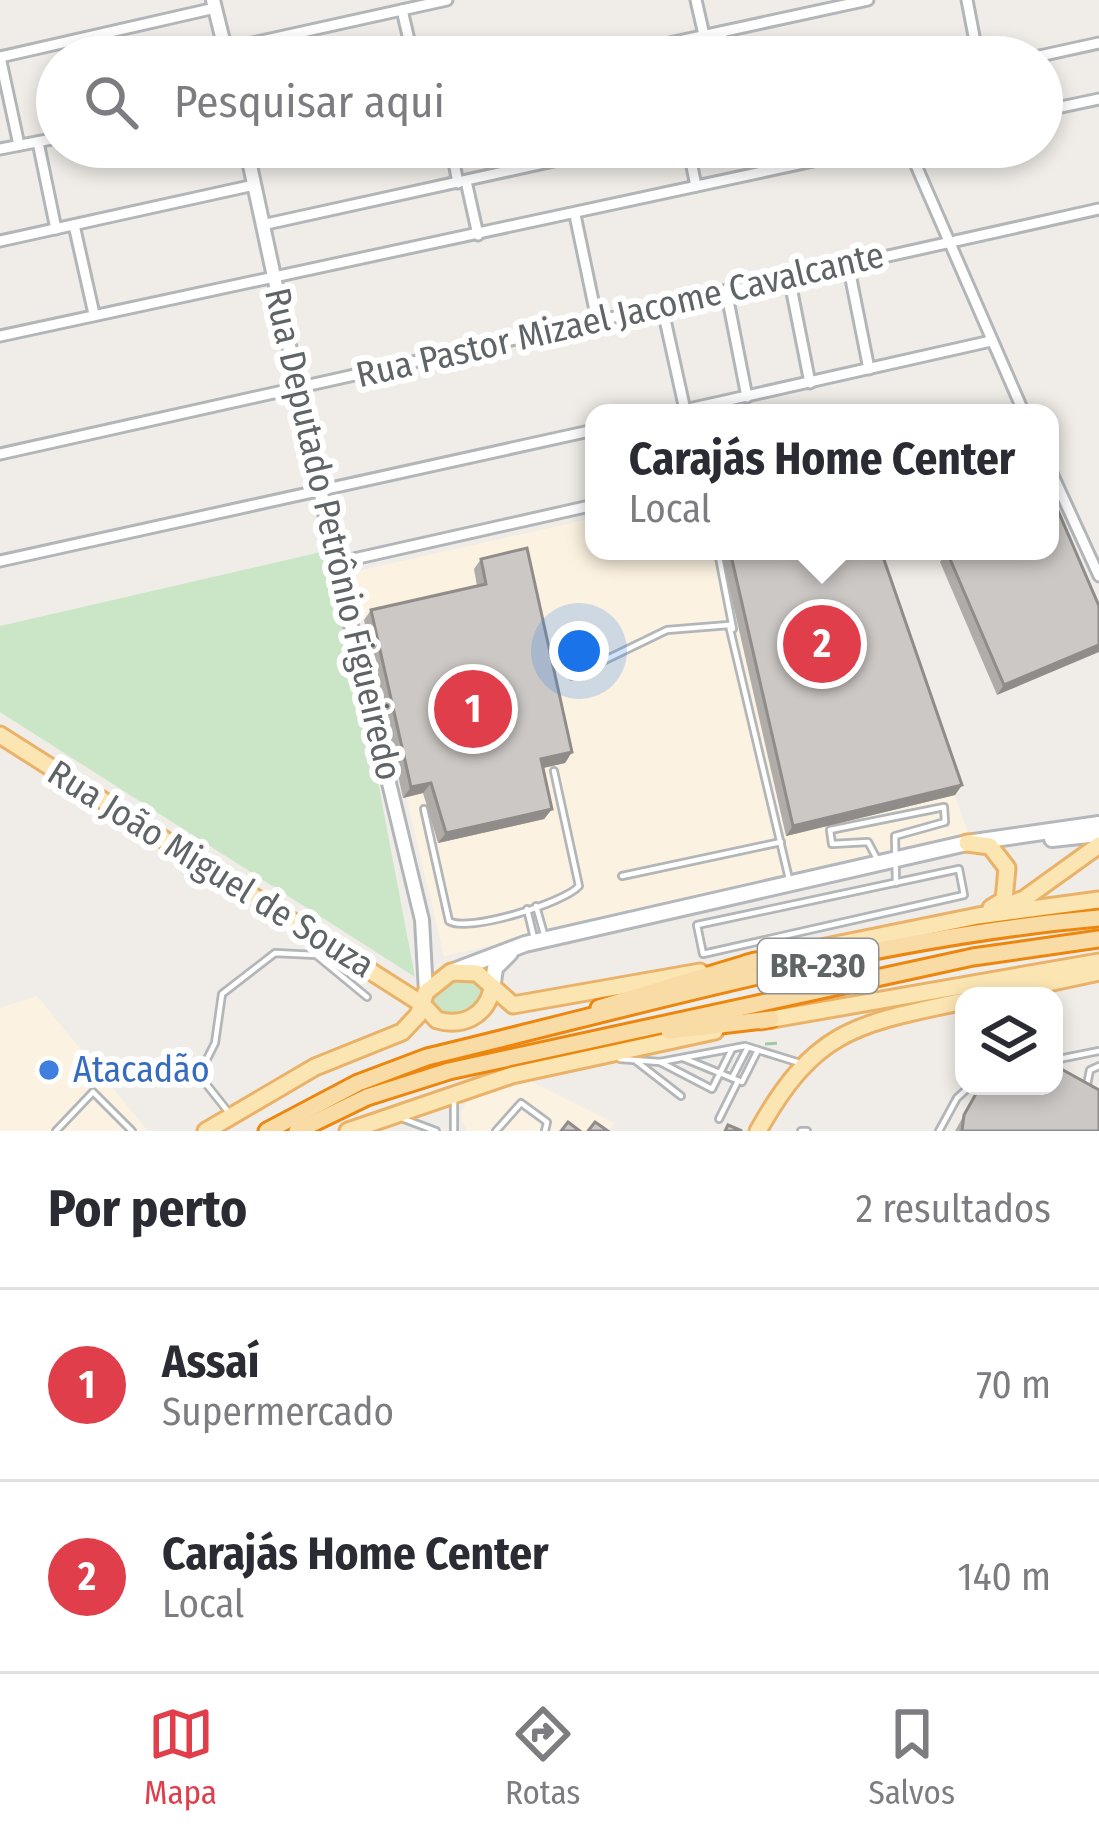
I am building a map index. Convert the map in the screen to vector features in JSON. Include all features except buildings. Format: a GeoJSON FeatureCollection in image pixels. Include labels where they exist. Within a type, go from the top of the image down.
{"type":"FeatureCollection","features":[{"type":"Feature","properties":{"kind":"highway","name":"BR-230"},"geometry":{"type":"LineString","coordinates":[[267,1131],[358,1083],[427,1057],[870,953],[1011,926],[1099,918]]}},
{"type":"Feature","properties":{"kind":"highway","name":"BR-230"},"geometry":{"type":"LineString","coordinates":[[297,1131],[368,1097],[431,1076],[973,957],[1099,939]]}},
{"type":"Feature","properties":{"kind":"highway"},"geometry":{"type":"LineString","coordinates":[[540,1030],[627,998],[755,962]]}},
{"type":"Feature","properties":{"kind":"highway"},"geometry":{"type":"LineString","coordinates":[[559,1046],[771,1019]]}},
{"type":"Feature","properties":{"kind":"main road","name":"Rua João Miguel de Souza"},"geometry":{"type":"LineString","coordinates":[[0,735],[424,998]]}},
{"type":"Feature","properties":{"kind":"main road"},"geometry":{"type":"LineString","coordinates":[[206,1131],[340,1054],[402,1032],[424,998],[451,972],[535,942],[967,843],[1099,824]]}},
{"type":"Feature","properties":{"kind":"main road"},"geometry":{"type":"LineString","coordinates":[[999,839],[1099,834]]}},
{"type":"Feature","properties":{"kind":"main road"},"geometry":{"type":"LineString","coordinates":[[967,843],[990,846],[1007,868],[1004,900],[978,916]]}},
{"type":"Feature","properties":{"kind":"main road"},"geometry":{"type":"LineString","coordinates":[[978,916],[1024,899],[1099,845]]}},
{"type":"Feature","properties":{"kind":"main road"},"geometry":{"type":"LineString","coordinates":[[978,916],[1099,900]]}},
{"type":"Feature","properties":{"kind":"main road","name":"BR-230"},"geometry":{"type":"LineString","coordinates":[[755,962],[978,916]]}},
{"type":"Feature","properties":{"kind":"main road"},"geometry":{"type":"LineString","coordinates":[[424,998],[427,1014],[452,1024],[478,1014],[492,990],[495,968],[535,942]]}},
{"type":"Feature","properties":{"kind":"main road"},"geometry":{"type":"LineString","coordinates":[[451,972],[477,973],[513,1004],[755,962]]}},
{"type":"Feature","properties":{"kind":"main road","name":"BR-230"},"geometry":{"type":"LineString","coordinates":[[771,1019],[1099,962]]}},
{"type":"Feature","properties":{"kind":"main road"},"geometry":{"type":"LineString","coordinates":[[1029,987],[1099,972]]}},
{"type":"Feature","properties":{"kind":"main road"},"geometry":{"type":"LineString","coordinates":[[758,1131],[800,1064],[858,1027],[955,1003]]}},
{"type":"Feature","properties":{"kind":"main road"},"geometry":{"type":"LineString","coordinates":[[348,1131],[461,1091],[771,1019]]}},
{"type":"Feature","properties":{"kind":"street"},"geometry":{"type":"LineString","coordinates":[[383,0],[386,13]]}},
{"type":"Feature","properties":{"kind":"street"},"geometry":{"type":"LineString","coordinates":[[294,36],[447,0]]}},
{"type":"Feature","properties":{"kind":"street"},"geometry":{"type":"LineString","coordinates":[[697,0],[704,35]]}},
{"type":"Feature","properties":{"kind":"street"},"geometry":{"type":"LineString","coordinates":[[700,36],[868,0]]}},
{"type":"Feature","properties":{"kind":"street"},"geometry":{"type":"LineString","coordinates":[[967,0],[974,36]]}},
{"type":"Feature","properties":{"kind":"street"},"geometry":{"type":"LineString","coordinates":[[85,36],[214,4],[222,36]]}},
{"type":"Feature","properties":{"kind":"street"},"geometry":{"type":"LineString","coordinates":[[402,10],[408,36]]}},
{"type":"Feature","properties":{"kind":"street"},"geometry":{"type":"LineString","coordinates":[[721,32],[722,36]]}},
{"type":"Feature","properties":{"kind":"street"},"geometry":{"type":"LineString","coordinates":[[1063,51],[1099,43]]}},
{"type":"Feature","properties":{"kind":"street"},"geometry":{"type":"LineString","coordinates":[[20,145],[0,57],[36,48]]}},
{"type":"Feature","properties":{"kind":"street"},"geometry":{"type":"LineString","coordinates":[[1063,107],[1099,99]]}},
{"type":"Feature","properties":{"kind":"street"},"geometry":{"type":"LineString","coordinates":[[0,149],[36,142]]}},
{"type":"Feature","properties":{"kind":"street"},"geometry":{"type":"LineString","coordinates":[[43,168],[56,229]]}},
{"type":"Feature","properties":{"kind":"street","name":"Rua Deputado Petrônio Figueiredo"},"geometry":{"type":"LineString","coordinates":[[250,168],[336,563],[422,920],[436,957],[451,972]]}},
{"type":"Feature","properties":{"kind":"street"},"geometry":{"type":"LineString","coordinates":[[458,168],[478,235]]}},
{"type":"Feature","properties":{"kind":"street"},"geometry":{"type":"LineString","coordinates":[[262,225],[524,168]]}},
{"type":"Feature","properties":{"kind":"street"},"geometry":{"type":"LineString","coordinates":[[692,168],[696,186]]}},
{"type":"Feature","properties":{"kind":"street"},"geometry":{"type":"LineString","coordinates":[[0,336],[780,168]]}},
{"type":"Feature","properties":{"kind":"street"},"geometry":{"type":"LineString","coordinates":[[917,168],[1019,404]]}},
{"type":"Feature","properties":{"kind":"street"},"geometry":{"type":"LineString","coordinates":[[0,241],[254,185]]}},
{"type":"Feature","properties":{"kind":"street","name":"Rua Pastor Mizael Jacome Cavalcante"},"geometry":{"type":"LineString","coordinates":[[0,454],[1099,209]]}},
{"type":"Feature","properties":{"kind":"street"},"geometry":{"type":"LineString","coordinates":[[575,214],[597,320]]}},
{"type":"Feature","properties":{"kind":"street"},"geometry":{"type":"LineString","coordinates":[[74,225],[94,314]]}},
{"type":"Feature","properties":{"kind":"street"},"geometry":{"type":"LineString","coordinates":[[848,264],[869,369]]}},
{"type":"Feature","properties":{"kind":"street"},"geometry":{"type":"LineString","coordinates":[[789,278],[810,383]]}},
{"type":"Feature","properties":{"kind":"street"},"geometry":{"type":"LineString","coordinates":[[727,290],[747,397]]}},
{"type":"Feature","properties":{"kind":"street"},"geometry":{"type":"LineString","coordinates":[[662,306],[685,404]]}},
{"type":"Feature","properties":{"kind":"street"},"geometry":{"type":"LineString","coordinates":[[714,404],[991,341]]}},
{"type":"Feature","properties":{"kind":"street"},"geometry":{"type":"LineString","coordinates":[[0,561],[585,432]]}},
{"type":"Feature","properties":{"kind":"street"},"geometry":{"type":"LineString","coordinates":[[1059,489],[1099,576]]}},
{"type":"Feature","properties":{"kind":"street"},"geometry":{"type":"LineString","coordinates":[[336,563],[585,507]]}},
{"type":"Feature","properties":{"kind":"street","name":"Rua Deputado Petrônio Figueiredo"},"geometry":{"type":"LineString","coordinates":[[422,920],[424,998]]}},
{"type":"Feature","properties":{"kind":"lane"},"geometry":{"type":"LineString","coordinates":[[720,560],[790,884]]}},
{"type":"Feature","properties":{"kind":"lane"},"geometry":{"type":"LineString","coordinates":[[572,676],[667,630],[724,622],[734,630]]}},
{"type":"Feature","properties":{"kind":"lane"},"geometry":{"type":"LineString","coordinates":[[424,809],[449,921],[462,927],[527,909],[573,893],[581,879],[554,771]]}},
{"type":"Feature","properties":{"kind":"lane"},"geometry":{"type":"LineString","coordinates":[[881,886],[884,863],[895,836],[945,823],[944,807],[830,830],[829,839],[836,846],[872,844],[884,863],[896,883]]}},
{"type":"Feature","properties":{"kind":"lane"},"geometry":{"type":"LineString","coordinates":[[622,876],[781,842]]}},
{"type":"Feature","properties":{"kind":"lane"},"geometry":{"type":"LineString","coordinates":[[959,869],[965,886],[964,895],[704,954],[697,925],[881,886],[959,869]]}},
{"type":"Feature","properties":{"kind":"lane"},"geometry":{"type":"LineString","coordinates":[[535,942],[536,905]]}},
{"type":"Feature","properties":{"kind":"lane"},"geometry":{"type":"LineString","coordinates":[[527,909],[535,942]]}},
{"type":"Feature","properties":{"kind":"lane"},"geometry":{"type":"LineString","coordinates":[[230,1114],[199,1076],[215,1043],[222,994],[233,980],[275,953],[296,952],[316,955],[367,998]]}},
{"type":"Feature","properties":{"kind":"lane"},"geometry":{"type":"LineString","coordinates":[[603,1056],[660,1063],[748,1047],[800,1064]]}},
{"type":"Feature","properties":{"kind":"lane"},"geometry":{"type":"LineString","coordinates":[[719,1118],[748,1047]]}},
{"type":"Feature","properties":{"kind":"lane"},"geometry":{"type":"LineString","coordinates":[[660,1063],[712,1088],[733,1048]]}},
{"type":"Feature","properties":{"kind":"lane"},"geometry":{"type":"LineString","coordinates":[[735,1080],[758,1050]]}},
{"type":"Feature","properties":{"kind":"lane"},"geometry":{"type":"LineString","coordinates":[[1063,1058],[1099,1051]]}},
{"type":"Feature","properties":{"kind":"lane"},"geometry":{"type":"LineString","coordinates":[[683,1058],[735,1080]]}},
{"type":"Feature","properties":{"kind":"lane"},"geometry":{"type":"LineString","coordinates":[[636,1061],[681,1096]]}},
{"type":"Feature","properties":{"kind":"lane"},"geometry":{"type":"LineString","coordinates":[[1074,1083],[1087,1091],[1086,1077],[1099,1066]]}},
{"type":"Feature","properties":{"kind":"lane"},"geometry":{"type":"LineString","coordinates":[[454,1131],[451,1107],[461,1091]]}},
{"type":"Feature","properties":{"kind":"lane"},"geometry":{"type":"LineString","coordinates":[[56,1131],[93,1092],[132,1131]]}},
{"type":"Feature","properties":{"kind":"lane"},"geometry":{"type":"LineString","coordinates":[[939,1131],[960,1095]]}},
{"type":"Feature","properties":{"kind":"lane"},"geometry":{"type":"LineString","coordinates":[[496,1131],[521,1103],[547,1122],[545,1131]]}},
{"type":"Feature","properties":{"kind":"lane"},"geometry":{"type":"LineString","coordinates":[[387,1114],[436,1131]]}},
{"type":"Feature","properties":{"kind":"lane"},"geometry":{"type":"LineString","coordinates":[[501,1123],[513,1131]]}},
{"type":"Feature","properties":{"kind":"shaded area"},"geometry":{"type":"Polygon","coordinates":[[[585,520],[585,560],[873,560],[970,839],[444,956],[353,572],[585,520]]]}},
{"type":"Feature","properties":{"kind":"shaded area","name":"Atacadão"},"geometry":{"type":"Polygon","coordinates":[[[37,996],[148,1131],[0,1131],[0,1008],[37,996]]]}},
{"type":"Feature","properties":{"kind":"shaded area"},"geometry":{"type":"Polygon","coordinates":[[[528,1080],[614,1123],[609,1131],[467,1131],[460,1115],[471,1093],[528,1080]]]}},
{"type":"Feature","properties":{"kind":"green space"},"geometry":{"type":"Polygon","coordinates":[[[334,549],[415,977],[0,712],[0,626],[334,549]]]}},
{"type":"Feature","properties":{"kind":"green space"},"geometry":{"type":"Polygon","coordinates":[[[471,977],[485,989],[480,1005],[464,1015],[443,1018],[432,1004],[438,991],[471,977]]]}},
{"type":"Feature","properties":{"kind":"place","name":"Carajás Home Center"},"geometry":{"type":"Point","coordinates":[822,644]}},
{"type":"Feature","properties":{"kind":"place","name":"Assaí"},"geometry":{"type":"Point","coordinates":[473,709]}},
{"type":"Feature","properties":{"kind":"place","name":"Atacadão"},"geometry":{"type":"Point","coordinates":[49,1070]}}]}
